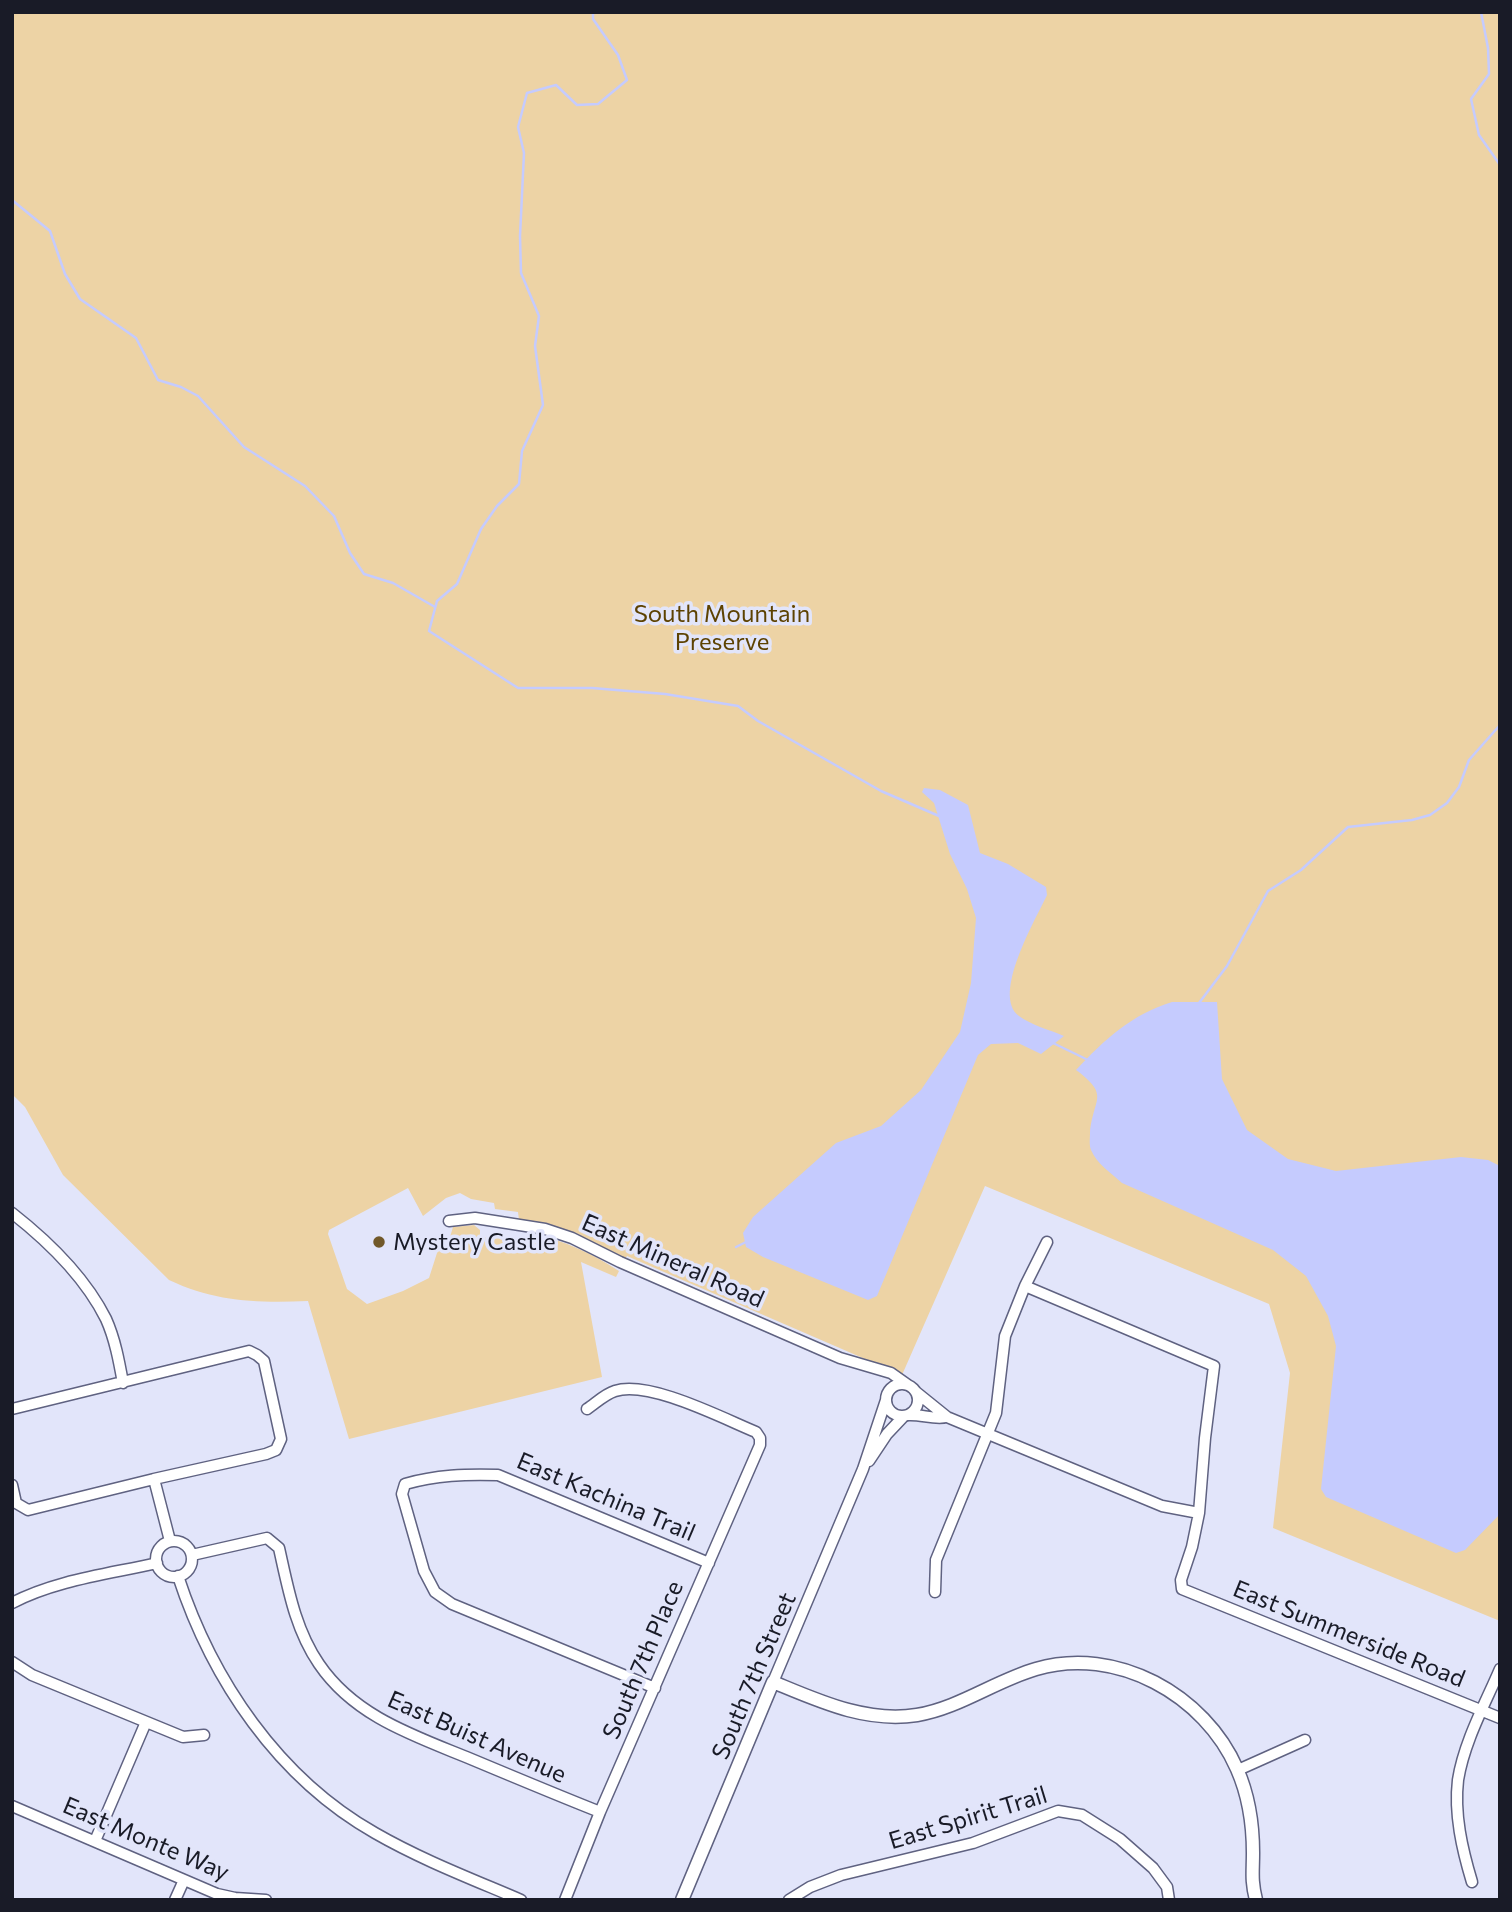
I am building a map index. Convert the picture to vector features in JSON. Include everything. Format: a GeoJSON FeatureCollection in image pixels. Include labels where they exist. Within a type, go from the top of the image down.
{"type":"FeatureCollection","features":[{"type":"Feature","properties":{"kind":"street"},"geometry":{"type":"LineString","coordinates":[[12,1213],[79,1275],[106,1319],[123,1382]]}},
{"type":"Feature","properties":{"kind":"street","name":"East Mineral Road"},"geometry":{"type":"LineString","coordinates":[[449,1221],[475,1217],[545,1229],[590,1245],[620,1262],[840,1358],[896,1376],[947,1417],[1162,1506],[1199,1513]]}},
{"type":"Feature","properties":{"kind":"street"},"geometry":{"type":"LineString","coordinates":[[935,1592],[936,1560],[996,1413],[1006,1336],[1025,1286],[1048,1242]]}},
{"type":"Feature","properties":{"kind":"street"},"geometry":{"type":"LineString","coordinates":[[1025,1286],[1214,1366],[1199,1513]]}},
{"type":"Feature","properties":{"kind":"street"},"geometry":{"type":"LineString","coordinates":[[12,1409],[248,1352],[264,1361],[281,1439],[276,1450],[266,1454],[28,1510],[16,1503],[12,1485]]}},
{"type":"Feature","properties":{"kind":"street"},"geometry":{"type":"LineString","coordinates":[[873,1369],[888,1395],[892,1413],[906,1415]]}},
{"type":"Feature","properties":{"kind":"street"},"geometry":{"type":"LineString","coordinates":[[888,1395],[898,1384],[912,1388]]}},
{"type":"Feature","properties":{"kind":"street","name":"South 7th Street"},"geometry":{"type":"LineString","coordinates":[[863,1469],[887,1433],[917,1405],[912,1388]]}},
{"type":"Feature","properties":{"kind":"street","name":"South 7th Place"},"geometry":{"type":"LineString","coordinates":[[565,1900],[600,1812],[760,1445],[756,1432],[647,1389],[614,1391],[587,1409]]}},
{"type":"Feature","properties":{"kind":"street","name":"South 7th Street"},"geometry":{"type":"LineString","coordinates":[[682,1900],[863,1469],[888,1395]]}},
{"type":"Feature","properties":{"kind":"street","name":"East Mineral Road"},"geometry":{"type":"LineString","coordinates":[[906,1415],[917,1414],[940,1419],[947,1417]]}},
{"type":"Feature","properties":{"kind":"street","name":"East Kachina Trail"},"geometry":{"type":"LineString","coordinates":[[655,1688],[452,1604],[436,1592],[424,1571],[402,1493],[405,1485],[461,1473],[498,1475],[709,1563]]}},
{"type":"Feature","properties":{"kind":"street"},"geometry":{"type":"LineString","coordinates":[[154,1479],[170,1541]]}},
{"type":"Feature","properties":{"kind":"street","name":"East Summerside Road"},"geometry":{"type":"LineString","coordinates":[[1199,1513],[1181,1580],[1182,1589],[1500,1718]]}},
{"type":"Feature","properties":{"kind":"street","name":"East Buist Avenue"},"geometry":{"type":"LineString","coordinates":[[192,1555],[267,1538],[272,1541],[279,1548],[301,1631],[320,1665],[345,1694],[387,1724],[600,1812]]}},
{"type":"Feature","properties":{"kind":"street"},"geometry":{"type":"LineString","coordinates":[[170,1541],[181,1542],[192,1555],[188,1570],[178,1576],[163,1572],[157,1563],[158,1552],[170,1541]]}},
{"type":"Feature","properties":{"kind":"street"},"geometry":{"type":"LineString","coordinates":[[12,1603],[69,1582],[157,1563]]}},
{"type":"Feature","properties":{"kind":"street"},"geometry":{"type":"LineString","coordinates":[[178,1576],[190,1613],[229,1689],[262,1735],[305,1783],[384,1838],[416,1855],[521,1900]]}},
{"type":"Feature","properties":{"kind":"street"},"geometry":{"type":"LineString","coordinates":[[12,1662],[32,1675],[183,1737],[204,1735]]}},
{"type":"Feature","properties":{"kind":"street"},"geometry":{"type":"LineString","coordinates":[[774,1682],[841,1709],[871,1716],[894,1716],[916,1715],[936,1710],[1039,1668],[1069,1664],[1105,1666],[1153,1681],[1180,1696],[1223,1740],[1238,1770],[1250,1807],[1253,1843],[1251,1880],[1256,1900]]}},
{"type":"Feature","properties":{"kind":"street"},"geometry":{"type":"LineString","coordinates":[[1472,1882],[1460,1834],[1457,1798],[1464,1757],[1500,1668]]}},
{"type":"Feature","properties":{"kind":"street"},"geometry":{"type":"LineString","coordinates":[[95,1841],[146,1722]]}},
{"type":"Feature","properties":{"kind":"street"},"geometry":{"type":"LineString","coordinates":[[1238,1770],[1305,1741]]}},
{"type":"Feature","properties":{"kind":"street","name":"East Monte Way"},"geometry":{"type":"LineString","coordinates":[[12,1806],[216,1894],[266,1900]]}},
{"type":"Feature","properties":{"kind":"street","name":"East Spirit Trail"},"geometry":{"type":"LineString","coordinates":[[789,1900],[810,1886],[841,1875],[973,1843],[1058,1811],[1082,1815],[1120,1839],[1153,1868],[1167,1887],[1170,1900]]}},
{"type":"Feature","properties":{"kind":"street"},"geometry":{"type":"LineString","coordinates":[[175,1900],[184,1880]]}},
{"type":"Feature","properties":{"kind":"green space","name":"South Mountain Preserve"},"geometry":{"type":"Polygon","coordinates":[[[12,12],[1500,12],[1500,1621],[1273,1528],[1290,1373],[1269,1304],[985,1186],[902,1375],[627,1256],[625,1259],[585,1238],[519,1220],[518,1212],[495,1209],[494,1203],[471,1199],[460,1193],[446,1198],[423,1216],[408,1188],[329,1230],[328,1234],[347,1289],[367,1304],[429,1278],[437,1253],[432,1237],[450,1237],[453,1227],[474,1225],[480,1230],[480,1237],[532,1239],[533,1234],[556,1240],[588,1253],[619,1271],[616,1277],[581,1262],[602,1377],[349,1439],[308,1301],[237,1300],[203,1293],[169,1280],[63,1175],[25,1107],[12,1094],[12,12]]]}},
{"type":"Feature","properties":{"kind":"water"},"geometry":{"type":"Polygon","coordinates":[[[924,788],[940,790],[968,805],[980,853],[1008,864],[1046,887],[1047,895],[1018,957],[1010,992],[1012,1006],[1019,1016],[1064,1036],[1041,1054],[1018,1043],[991,1044],[978,1055],[877,1296],[868,1300],[763,1257],[746,1247],[743,1233],[753,1217],[836,1143],[881,1126],[921,1090],[960,1032],[971,983],[976,918],[967,889],[950,854],[934,803],[922,792],[924,788]]]}},
{"type":"Feature","properties":{"kind":"water"},"geometry":{"type":"Polygon","coordinates":[[[1172,1002],[1217,1002],[1222,1079],[1247,1130],[1288,1159],[1336,1171],[1461,1157],[1488,1160],[1500,1166],[1500,1514],[1465,1550],[1456,1553],[1326,1497],[1321,1489],[1336,1346],[1328,1316],[1306,1276],[1273,1250],[1122,1183],[1097,1160],[1091,1150],[1090,1133],[1097,1092],[1076,1070],[1097,1048],[1131,1021],[1172,1002]]]}},
{"type":"Feature","properties":{"kind":"waterway"},"geometry":{"type":"LineString","coordinates":[[593,12],[593,19],[618,55],[627,80],[598,104],[577,105],[556,85],[527,93],[518,127],[524,153],[521,273],[539,316],[535,346],[543,405],[522,451],[519,484],[497,506],[481,529],[457,584],[437,601],[429,631],[518,688],[592,688],[665,694],[738,706],[758,721],[881,791],[939,816]]}},
{"type":"Feature","properties":{"kind":"waterway"},"geometry":{"type":"LineString","coordinates":[[1481,12],[1488,48],[1489,74],[1471,99],[1479,135],[1500,165]]}},
{"type":"Feature","properties":{"kind":"waterway"},"geometry":{"type":"LineString","coordinates":[[12,200],[50,231],[65,274],[80,299],[136,338],[158,380],[198,396],[244,447],[305,486],[334,516],[350,553],[364,574],[393,583],[435,607]]}},
{"type":"Feature","properties":{"kind":"waterway"},"geometry":{"type":"LineString","coordinates":[[1199,1003],[1227,966],[1268,891],[1301,870],[1348,827],[1412,820],[1430,815],[1447,803],[1459,787],[1469,760],[1500,725]]}},
{"type":"Feature","properties":{"kind":"waterway"},"geometry":{"type":"LineString","coordinates":[[1053,1043],[1088,1060]]}},
{"type":"Feature","properties":{"kind":"waterway"},"geometry":{"type":"LineString","coordinates":[[736,1247],[748,1241]]}},
{"type":"Feature","properties":{"kind":"place","name":"Mystery Castle"},"geometry":{"type":"Point","coordinates":[379,1242]}}]}
